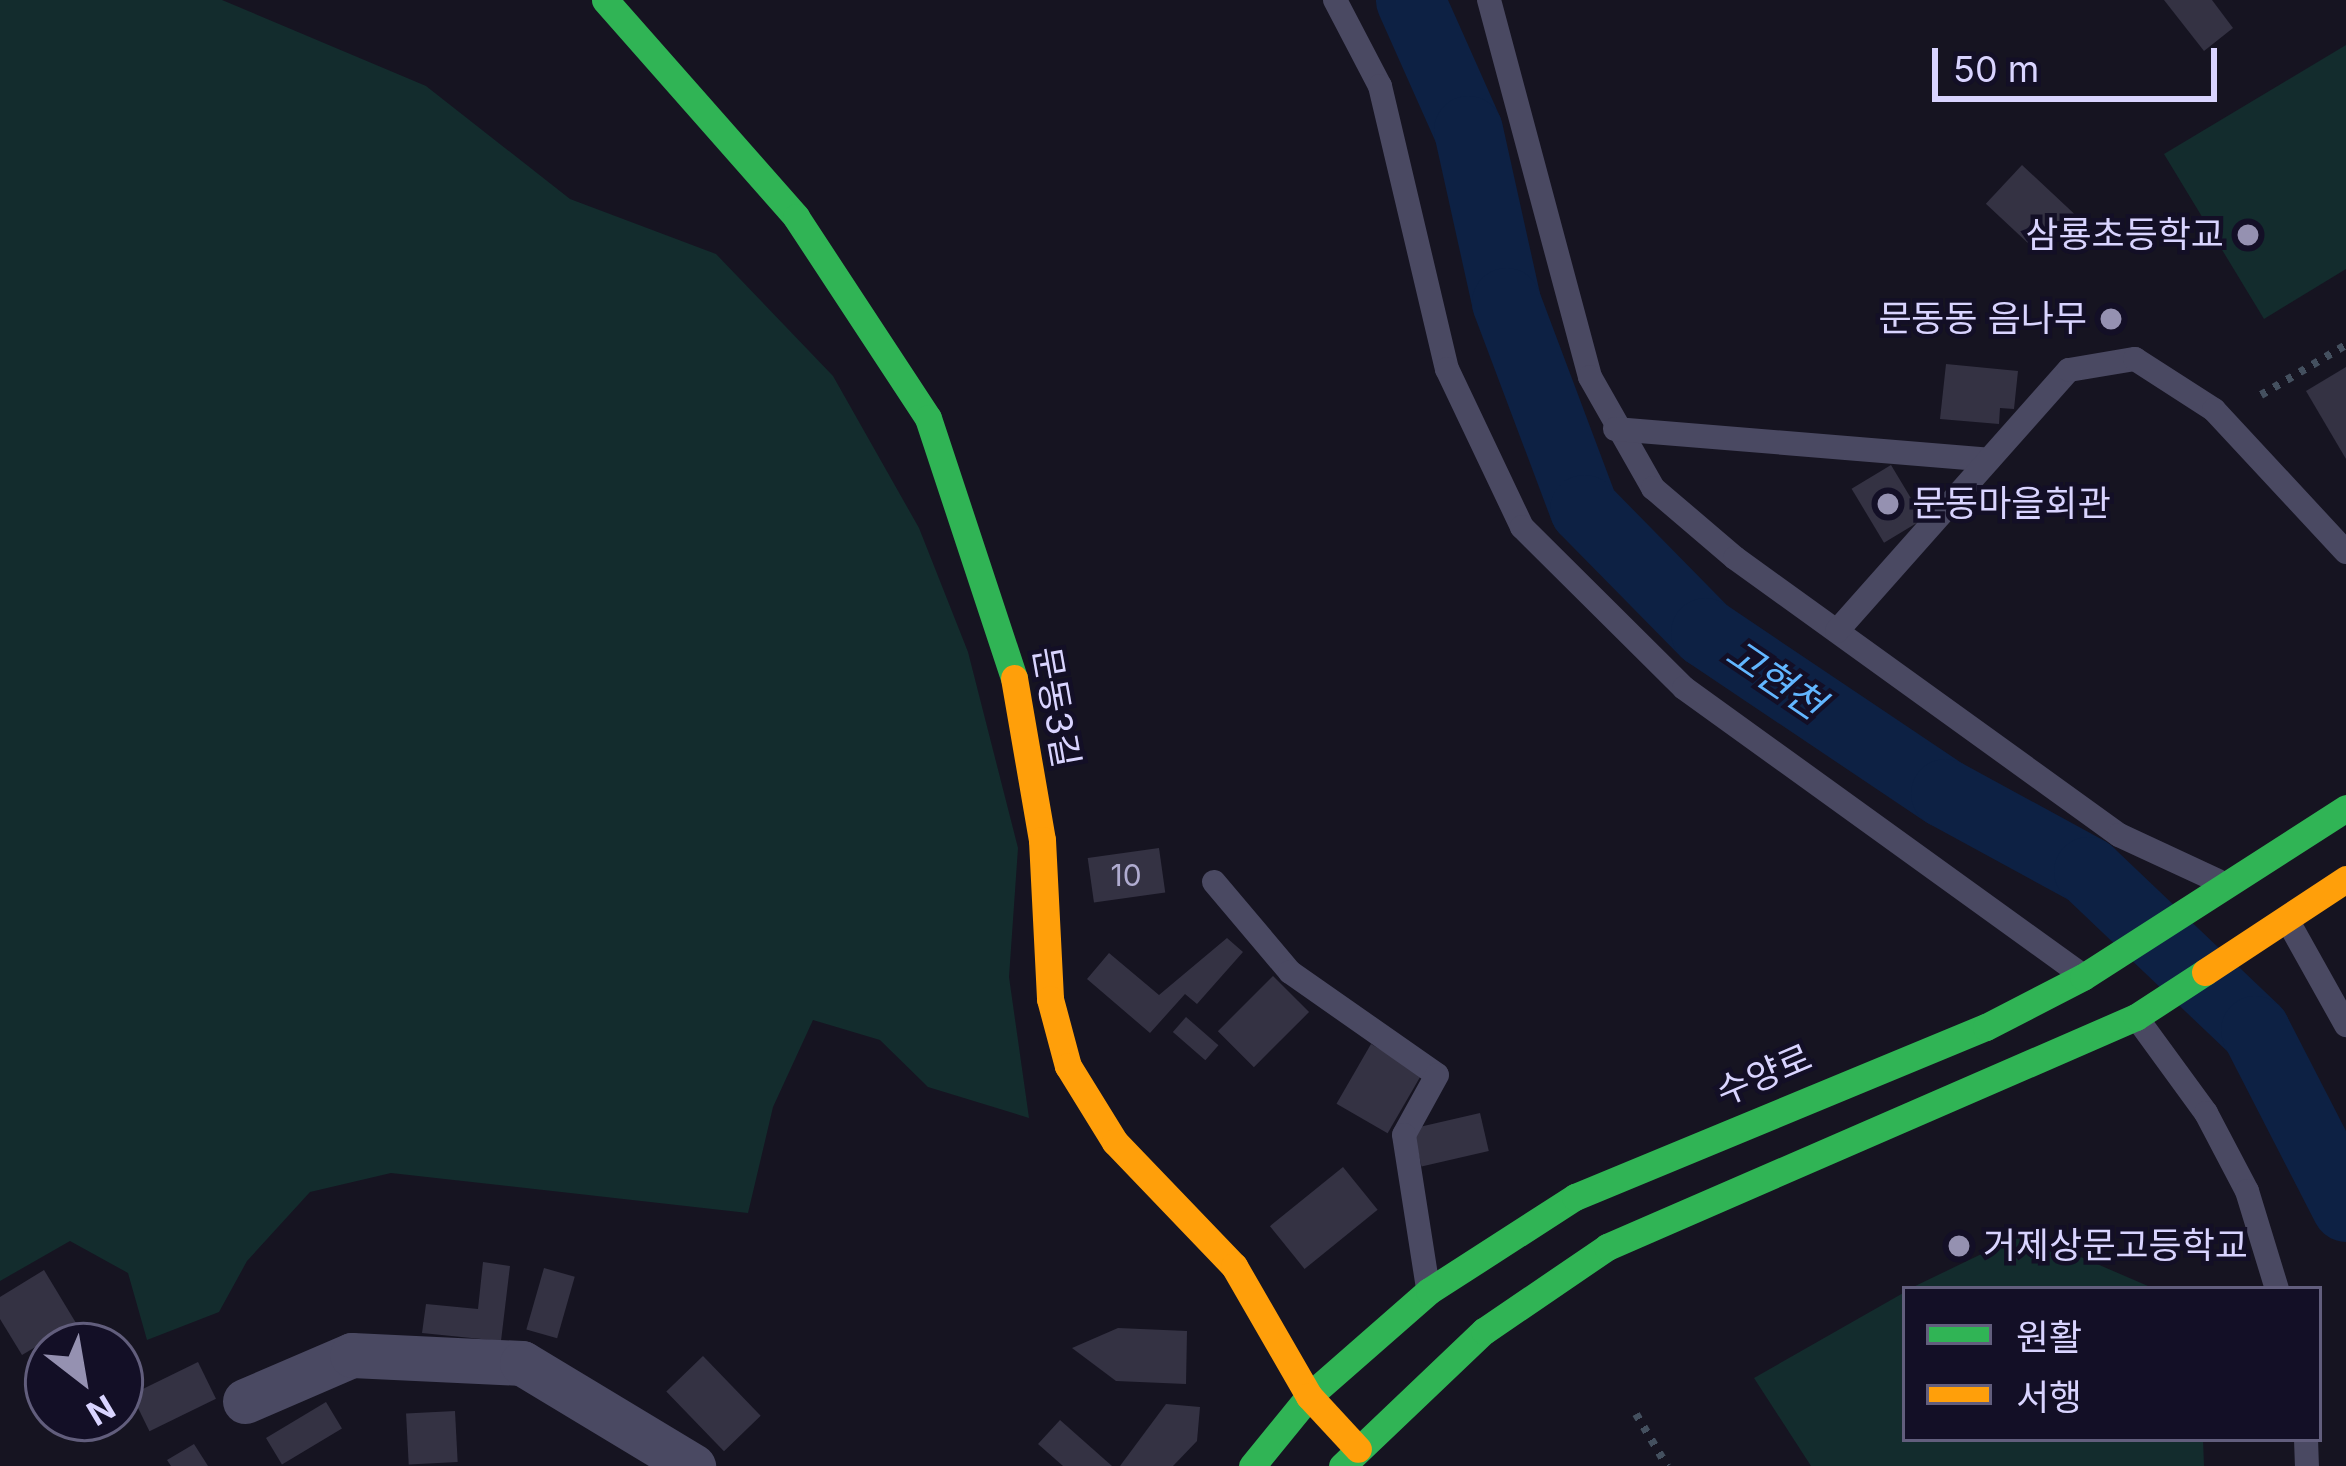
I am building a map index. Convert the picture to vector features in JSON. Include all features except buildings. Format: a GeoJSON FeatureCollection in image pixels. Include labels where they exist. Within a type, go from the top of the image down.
{"type":"FeatureCollection","features":[{"type":"Feature","properties":{"kind":"street","name":"문동3길"},"geometry":{"type":"LineString","coordinates":[[605,0],[796,218],[928,418],[1007,636],[1042,840],[1050,999],[1068,1066],[1114,1142],[1234,1266],[1350,1458]]}},
{"type":"Feature","properties":{"kind":"street","name":"수양로"},"geometry":{"type":"LineString","coordinates":[[1252,1466],[1309,1396],[1429,1291],[1575,1197],[2083,977],[2346,808]]}},
{"type":"Feature","properties":{"kind":"street"},"geometry":{"type":"LineString","coordinates":[[1350,1458],[1484,1331],[1607,1247],[2136,1017],[2288,922],[2346,879]]}},
{"type":"Feature","properties":{"kind":"street"},"geometry":{"type":"LineString","coordinates":[[245,1401],[352,1355],[522,1363],[692,1466]]}},
{"type":"Feature","properties":{"kind":"lane"},"geometry":{"type":"LineString","coordinates":[[1335,0],[1380,86],[1447,369],[1522,527],[1684,688],[2136,1017],[2206,1113],[2247,1191],[2276,1286]]}},
{"type":"Feature","properties":{"kind":"lane"},"geometry":{"type":"LineString","coordinates":[[1490,0],[1571,319],[1615,429],[1653,488],[1695,527],[2119,835],[2229,887],[2288,922],[2346,1025]]}},
{"type":"Feature","properties":{"kind":"lane"},"geometry":{"type":"LineString","coordinates":[[1837,631],[2069,370],[2135,359],[2214,410],[2346,552]]}},
{"type":"Feature","properties":{"kind":"lane"},"geometry":{"type":"LineString","coordinates":[[1615,429],[1989,460]]}},
{"type":"Feature","properties":{"kind":"lane"},"geometry":{"type":"LineString","coordinates":[[1214,882],[1290,972],[1437,1076],[1404,1135],[1429,1291]]}},
{"type":"Feature","properties":{"kind":"path"},"geometry":{"type":"LineString","coordinates":[[2261,395],[2346,345]]}},
{"type":"Feature","properties":{"kind":"path"},"geometry":{"type":"LineString","coordinates":[[1636,1414],[1667,1466]]}},
{"type":"Feature","properties":{"kind":"green space"},"geometry":{"type":"Polygon","coordinates":[[[0,0],[222,0],[426,86],[570,199],[716,254],[833,376],[919,528],[968,652],[1018,848],[1009,977],[1029,1118],[928,1087],[880,1040],[813,1020],[773,1107],[748,1213],[391,1173],[310,1192],[247,1261],[219,1312],[147,1340],[128,1273],[70,1241],[0,1281],[0,0]]]}},
{"type":"Feature","properties":{"kind":"green space"},"geometry":{"type":"Polygon","coordinates":[[[2346,45],[2346,269],[2264,319],[2164,154],[2346,45]]]}},
{"type":"Feature","properties":{"kind":"green space"},"geometry":{"type":"Polygon","coordinates":[[[2025,1233],[2148,1286],[1915,1286],[2025,1233]]]}},
{"type":"Feature","properties":{"kind":"green space"},"geometry":{"type":"Polygon","coordinates":[[[1902,1294],[1902,1442],[2203,1442],[2204,1466],[1811,1466],[1754,1378],[1902,1294]]]}},
{"type":"Feature","properties":{"kind":"waterway","name":"고현천"},"geometry":{"type":"LineString","coordinates":[[1410,0],[1468,130],[1506,302],[1584,509],[1705,632],[1945,793],[2088,871],[2255,1030],[2346,1207]]}},
{"type":"Feature","properties":{"kind":"traffic: fast"},"geometry":{"type":"LineString","coordinates":[[605,0],[796,217],[928,418],[1014,678]]}},
{"type":"Feature","properties":{"kind":"traffic: fast"},"geometry":{"type":"LineString","coordinates":[[1252,1466],[1309,1396],[1429,1291],[1575,1197],[1986,1027],[2083,977],[2346,808]]}},
{"type":"Feature","properties":{"kind":"traffic: fast"},"geometry":{"type":"LineString","coordinates":[[1342,1466],[1484,1331],[1607,1247],[2136,1017],[2205,972]]}},
{"type":"Feature","properties":{"kind":"traffic: slow"},"geometry":{"type":"LineString","coordinates":[[1014,678],[1042,840],[1050,999],[1068,1066],[1115,1142],[1234,1266],[1309,1396],[1358,1449]]}},
{"type":"Feature","properties":{"kind":"traffic: slow"},"geometry":{"type":"LineString","coordinates":[[2205,972],[2346,879]]}},
{"type":"Feature","properties":{"kind":"place","name":"삼룡초등학교"},"geometry":{"type":"Point","coordinates":[2248,235]}},
{"type":"Feature","properties":{"kind":"place","name":"문동동 음나무"},"geometry":{"type":"Point","coordinates":[2111,319]}},
{"type":"Feature","properties":{"kind":"place","name":"문동마을회관"},"geometry":{"type":"Point","coordinates":[1888,504]}},
{"type":"Feature","properties":{"kind":"place","name":"거제상문고등학교"},"geometry":{"type":"Point","coordinates":[1959,1246]}}]}
